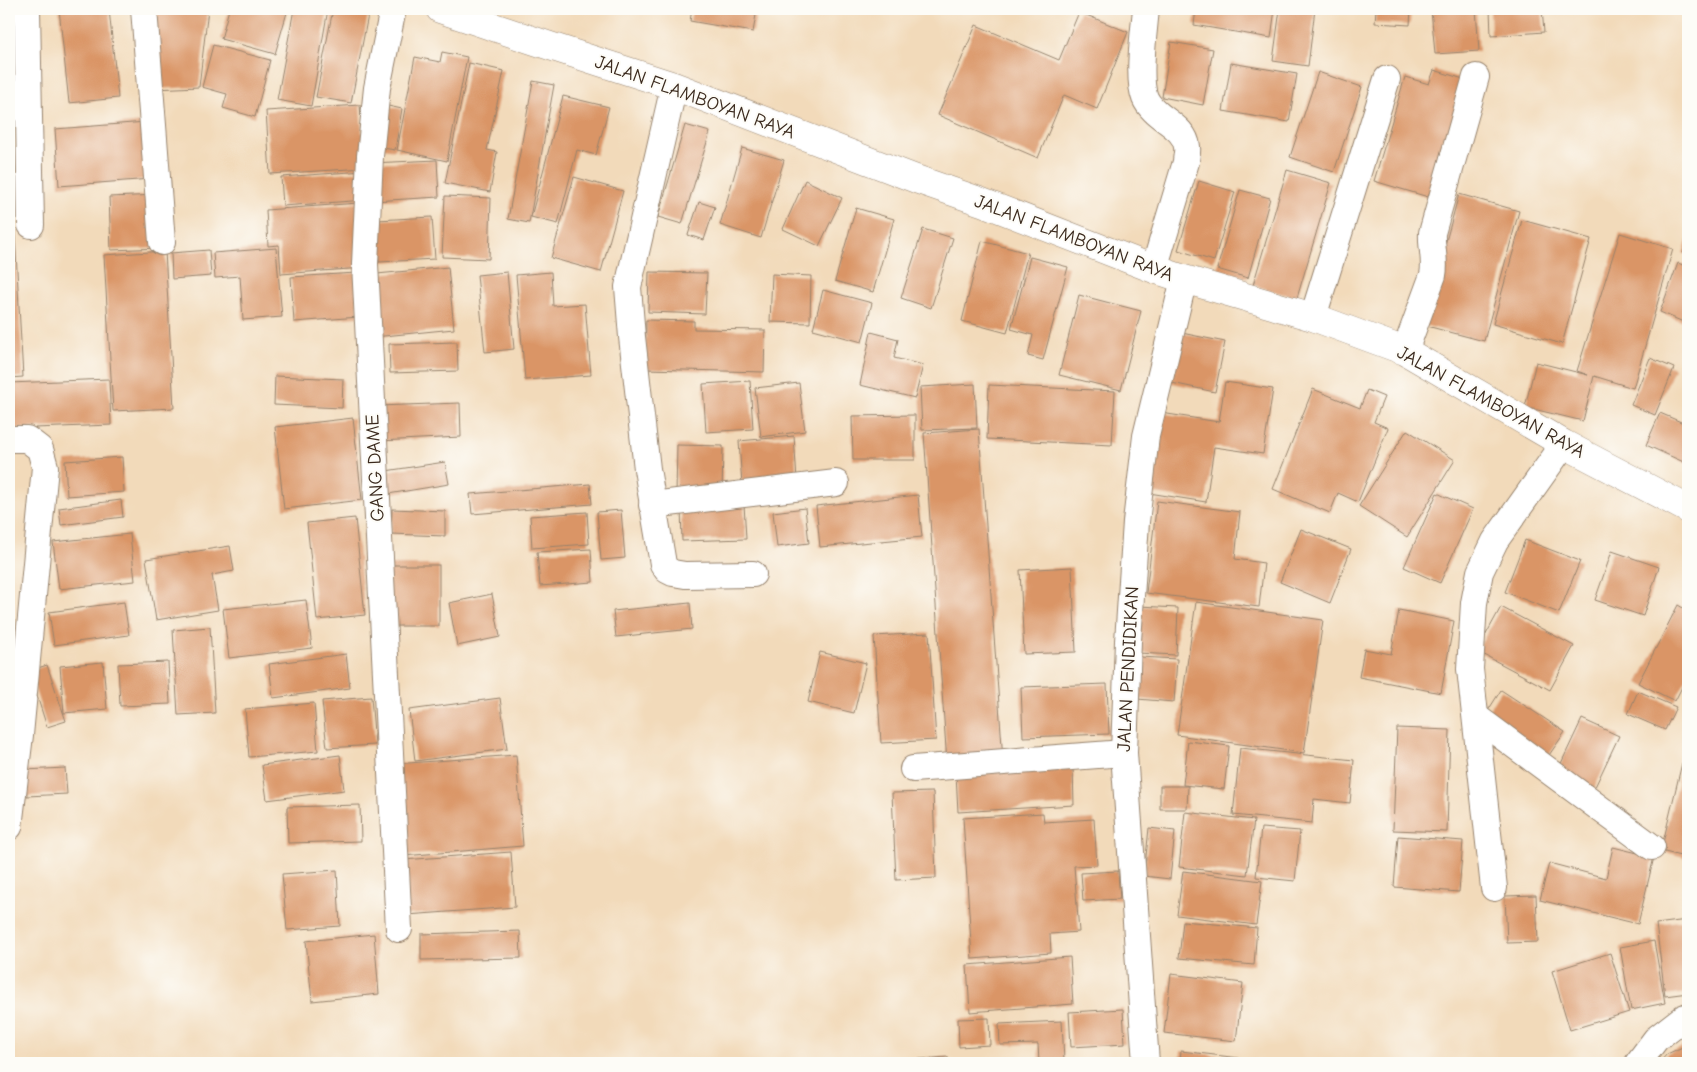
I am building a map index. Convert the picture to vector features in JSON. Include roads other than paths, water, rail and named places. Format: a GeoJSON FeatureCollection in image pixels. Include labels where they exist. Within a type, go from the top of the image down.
{"type":"FeatureCollection","features":[{"type":"Feature","properties":{"kind":"main road","name":"JALAN FLAMBOYAN RAYA"},"geometry":{"type":"LineString","coordinates":[[440,9],[674,86],[916,180],[982,202],[1154,269],[1313,317],[1405,351],[1564,444],[1688,509]]}},
{"type":"Feature","properties":{"kind":"street"},"geometry":{"type":"LineString","coordinates":[[27,9],[31,225]]}},
{"type":"Feature","properties":{"kind":"street"},"geometry":{"type":"LineString","coordinates":[[144,9],[162,242]]}},
{"type":"Feature","properties":{"kind":"street","name":"GANG DAME"},"geometry":{"type":"LineString","coordinates":[[394,9],[377,88],[370,156],[365,264],[399,929]]}},
{"type":"Feature","properties":{"kind":"street"},"geometry":{"type":"LineString","coordinates":[[1146,9],[1141,82],[1146,99],[1156,114],[1182,132],[1188,146],[1186,162],[1154,269]]}},
{"type":"Feature","properties":{"kind":"street"},"geometry":{"type":"LineString","coordinates":[[1405,351],[1433,275],[1435,267],[1431,242],[1432,233],[1476,77]]}},
{"type":"Feature","properties":{"kind":"street"},"geometry":{"type":"LineString","coordinates":[[1313,317],[1387,80]]}},
{"type":"Feature","properties":{"kind":"street"},"geometry":{"type":"LineString","coordinates":[[674,86],[628,287],[652,505],[662,564],[667,570],[673,574],[685,575],[753,574]]}},
{"type":"Feature","properties":{"kind":"street","name":"JALAN PENDIDIKAN"},"geometry":{"type":"LineString","coordinates":[[1146,1063],[1124,753],[1128,640],[1136,522],[1146,436],[1184,279]]}},
{"type":"Feature","properties":{"kind":"street"},"geometry":{"type":"LineString","coordinates":[[9,439],[26,439],[40,449],[45,467],[20,735],[9,827]]}},
{"type":"Feature","properties":{"kind":"street"},"geometry":{"type":"LineString","coordinates":[[1494,888],[1470,669],[1474,603],[1480,572],[1495,541],[1564,444]]}},
{"type":"Feature","properties":{"kind":"street"},"geometry":{"type":"LineString","coordinates":[[652,505],[836,482]]}},
{"type":"Feature","properties":{"kind":"street"},"geometry":{"type":"LineString","coordinates":[[1476,717],[1652,847]]}},
{"type":"Feature","properties":{"kind":"street"},"geometry":{"type":"LineString","coordinates":[[913,769],[1124,753]]}},
{"type":"Feature","properties":{"kind":"street"},"geometry":{"type":"LineString","coordinates":[[1638,1063],[1656,1039],[1688,1016]]}}]}
